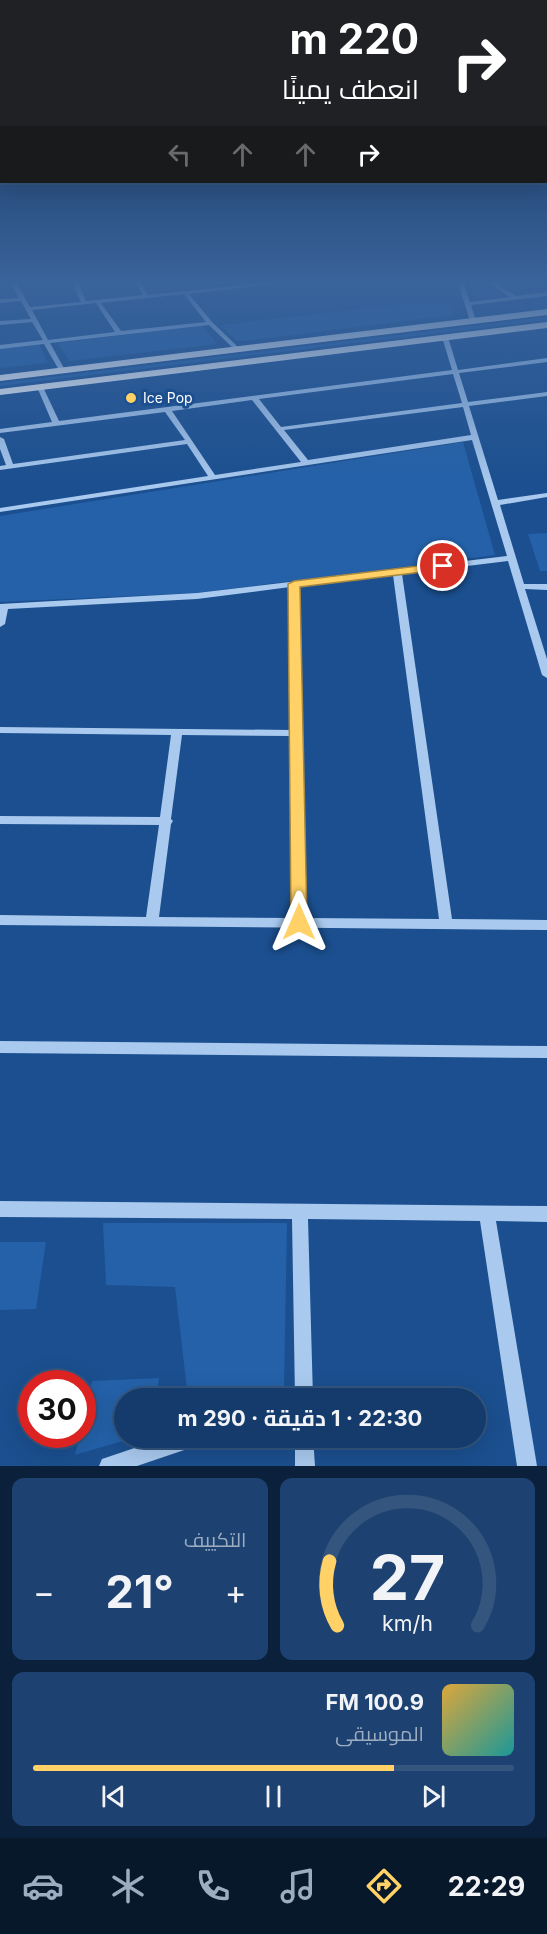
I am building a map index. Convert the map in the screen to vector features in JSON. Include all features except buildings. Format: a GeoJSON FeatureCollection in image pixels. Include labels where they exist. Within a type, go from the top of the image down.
{"type":"FeatureCollection","features":[{"type":"Feature","properties":{"kind":"highway"},"geometry":{"type":"LineString","coordinates":[[0,378],[242,348]]}},
{"type":"Feature","properties":{"kind":"highway"},"geometry":{"type":"LineString","coordinates":[[0,392],[359,348]]}},
{"type":"Feature","properties":{"kind":"street"},"geometry":{"type":"LineString","coordinates":[[50,348],[62,370]]}},
{"type":"Feature","properties":{"kind":"street"},"geometry":{"type":"LineString","coordinates":[[448,348],[547,675]]}},
{"type":"Feature","properties":{"kind":"street"},"geometry":{"type":"LineString","coordinates":[[0,431],[547,360]]}},
{"type":"Feature","properties":{"kind":"street"},"geometry":{"type":"LineString","coordinates":[[40,387],[56,423]]}},
{"type":"Feature","properties":{"kind":"street"},"geometry":{"type":"LineString","coordinates":[[279,429],[547,394]]}},
{"type":"Feature","properties":{"kind":"street"},"geometry":{"type":"LineString","coordinates":[[255,398],[306,463]]}},
{"type":"Feature","properties":{"kind":"street"},"geometry":{"type":"LineString","coordinates":[[167,409],[213,477]]}},
{"type":"Feature","properties":{"kind":"street"},"geometry":{"type":"LineString","coordinates":[[0,510],[475,437]]}},
{"type":"Feature","properties":{"kind":"street"},"geometry":{"type":"LineString","coordinates":[[0,439],[10,467]]}},
{"type":"Feature","properties":{"kind":"street"},"geometry":{"type":"LineString","coordinates":[[0,468],[189,442]]}},
{"type":"Feature","properties":{"kind":"street"},"geometry":{"type":"LineString","coordinates":[[495,503],[547,495]]}},
{"type":"Feature","properties":{"kind":"street"},"geometry":{"type":"LineString","coordinates":[[0,624],[2,607],[197,596],[512,558]]}},
{"type":"Feature","properties":{"kind":"street"},"geometry":{"type":"LineString","coordinates":[[397,572],[446,924]]}},
{"type":"Feature","properties":{"kind":"street"},"geometry":{"type":"LineString","coordinates":[[294,584],[299,922]]}},
{"type":"Feature","properties":{"kind":"street"},"geometry":{"type":"LineString","coordinates":[[520,586],[547,587]]}},
{"type":"Feature","properties":{"kind":"street"},"geometry":{"type":"LineString","coordinates":[[0,730],[298,733]]}},
{"type":"Feature","properties":{"kind":"street"},"geometry":{"type":"LineString","coordinates":[[152,920],[167,821],[177,732]]}},
{"type":"Feature","properties":{"kind":"street"},"geometry":{"type":"LineString","coordinates":[[0,820],[167,821]]}},
{"type":"Feature","properties":{"kind":"street"},"geometry":{"type":"LineString","coordinates":[[0,920],[547,925]]}},
{"type":"Feature","properties":{"kind":"street"},"geometry":{"type":"LineString","coordinates":[[0,1047],[547,1052]]}},
{"type":"Feature","properties":{"kind":"street"},"geometry":{"type":"LineString","coordinates":[[0,1209],[547,1214]]}},
{"type":"Feature","properties":{"kind":"street"},"geometry":{"type":"LineString","coordinates":[[300,1211],[304,1388]]}},
{"type":"Feature","properties":{"kind":"street"},"geometry":{"type":"LineString","coordinates":[[487,1214],[527,1466]]}},
{"type":"Feature","properties":{"kind":"street"},"geometry":{"type":"LineString","coordinates":[[109,1466],[162,1448]]}},
{"type":"Feature","properties":{"kind":"street"},"geometry":{"type":"LineString","coordinates":[[304,1448],[305,1466]]}},
{"type":"Feature","properties":{"kind":"shaded area"},"geometry":{"type":"Polygon","coordinates":[[[41,348],[48,363],[0,368],[0,349],[41,348]]]}},
{"type":"Feature","properties":{"kind":"shaded area"},"geometry":{"type":"Polygon","coordinates":[[[61,348],[179,348],[69,361],[61,348]]]}},
{"type":"Feature","properties":{"kind":"shaded area"},"geometry":{"type":"Polygon","coordinates":[[[287,348],[312,348],[0,386],[0,383],[287,348]]]}},
{"type":"Feature","properties":{"kind":"shaded area"},"geometry":{"type":"Polygon","coordinates":[[[463,442],[495,555],[197,593],[0,602],[0,516],[463,442]]]}},
{"type":"Feature","properties":{"kind":"shaded area"},"geometry":{"type":"Polygon","coordinates":[[[547,533],[547,571],[540,571],[528,534],[547,533]]]}},
{"type":"Feature","properties":{"kind":"shaded area"},"geometry":{"type":"Polygon","coordinates":[[[103,1223],[287,1223],[284,1388],[187,1388],[175,1287],[106,1285],[103,1223]]]}},
{"type":"Feature","properties":{"kind":"shaded area"},"geometry":{"type":"Polygon","coordinates":[[[0,1242],[46,1242],[36,1309],[0,1310],[0,1242]]]}},
{"type":"Feature","properties":{"kind":"shaded area"},"geometry":{"type":"Polygon","coordinates":[[[159,1378],[158,1388],[114,1388],[114,1443],[75,1455],[77,1448],[96,1448],[96,1381],[159,1378]]]}},
{"type":"Feature","properties":{"kind":"place","name":"Ice Pop"},"geometry":{"type":"Point","coordinates":[131,398]}},
{"type":"Feature","properties":{"kind":"route"},"geometry":{"type":"LineString","coordinates":[[299,922],[294,584],[443,566]]}}]}
